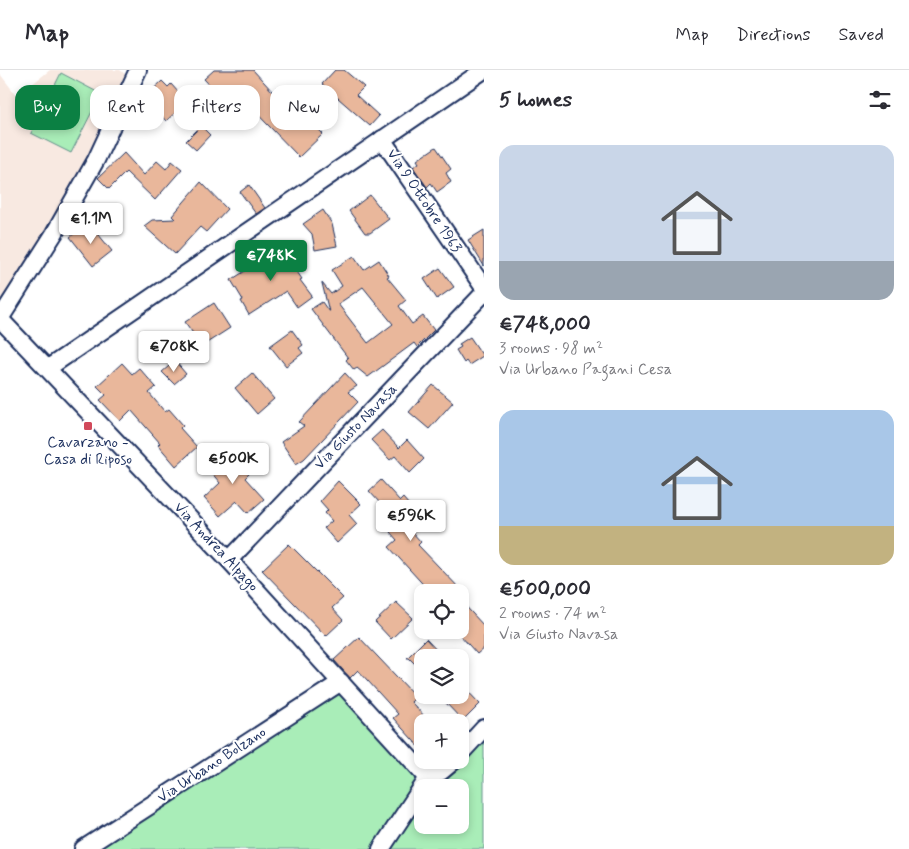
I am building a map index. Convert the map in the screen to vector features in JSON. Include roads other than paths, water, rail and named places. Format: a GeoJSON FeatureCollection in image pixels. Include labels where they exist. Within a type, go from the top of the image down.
{"type":"FeatureCollection","features":[{"type":"Feature","properties":{"kind":"street"},"geometry":{"type":"LineString","coordinates":[[0,319],[54,234],[108,134],[138,70]]}},
{"type":"Feature","properties":{"kind":"street"},"geometry":{"type":"LineString","coordinates":[[48,368],[484,70]]}},
{"type":"Feature","properties":{"kind":"street","name":"Via 9 Ottobre 1963"},"geometry":{"type":"LineString","coordinates":[[382,139],[484,288]]}},
{"type":"Feature","properties":{"kind":"street","name":"Via Giusto Navasa"},"geometry":{"type":"LineString","coordinates":[[229,560],[484,293]]}},
{"type":"Feature","properties":{"kind":"street","name":"Via Andrea Alpago"},"geometry":{"type":"LineString","coordinates":[[0,319],[229,560],[428,778]]}},
{"type":"Feature","properties":{"kind":"street","name":"Via Urbano Bolzano"},"geometry":{"type":"LineString","coordinates":[[83,849],[340,682]]}},
{"type":"Feature","properties":{"kind":"street"},"geometry":{"type":"LineString","coordinates":[[469,744],[484,728]]}},
{"type":"Feature","properties":{"kind":"street"},"geometry":{"type":"LineString","coordinates":[[381,849],[428,778],[444,769]]}},
{"type":"Feature","properties":{"kind":"place","name":"Cavarzano - Casa di Riposo"},"geometry":{"type":"Point","coordinates":[88,426]}}]}
